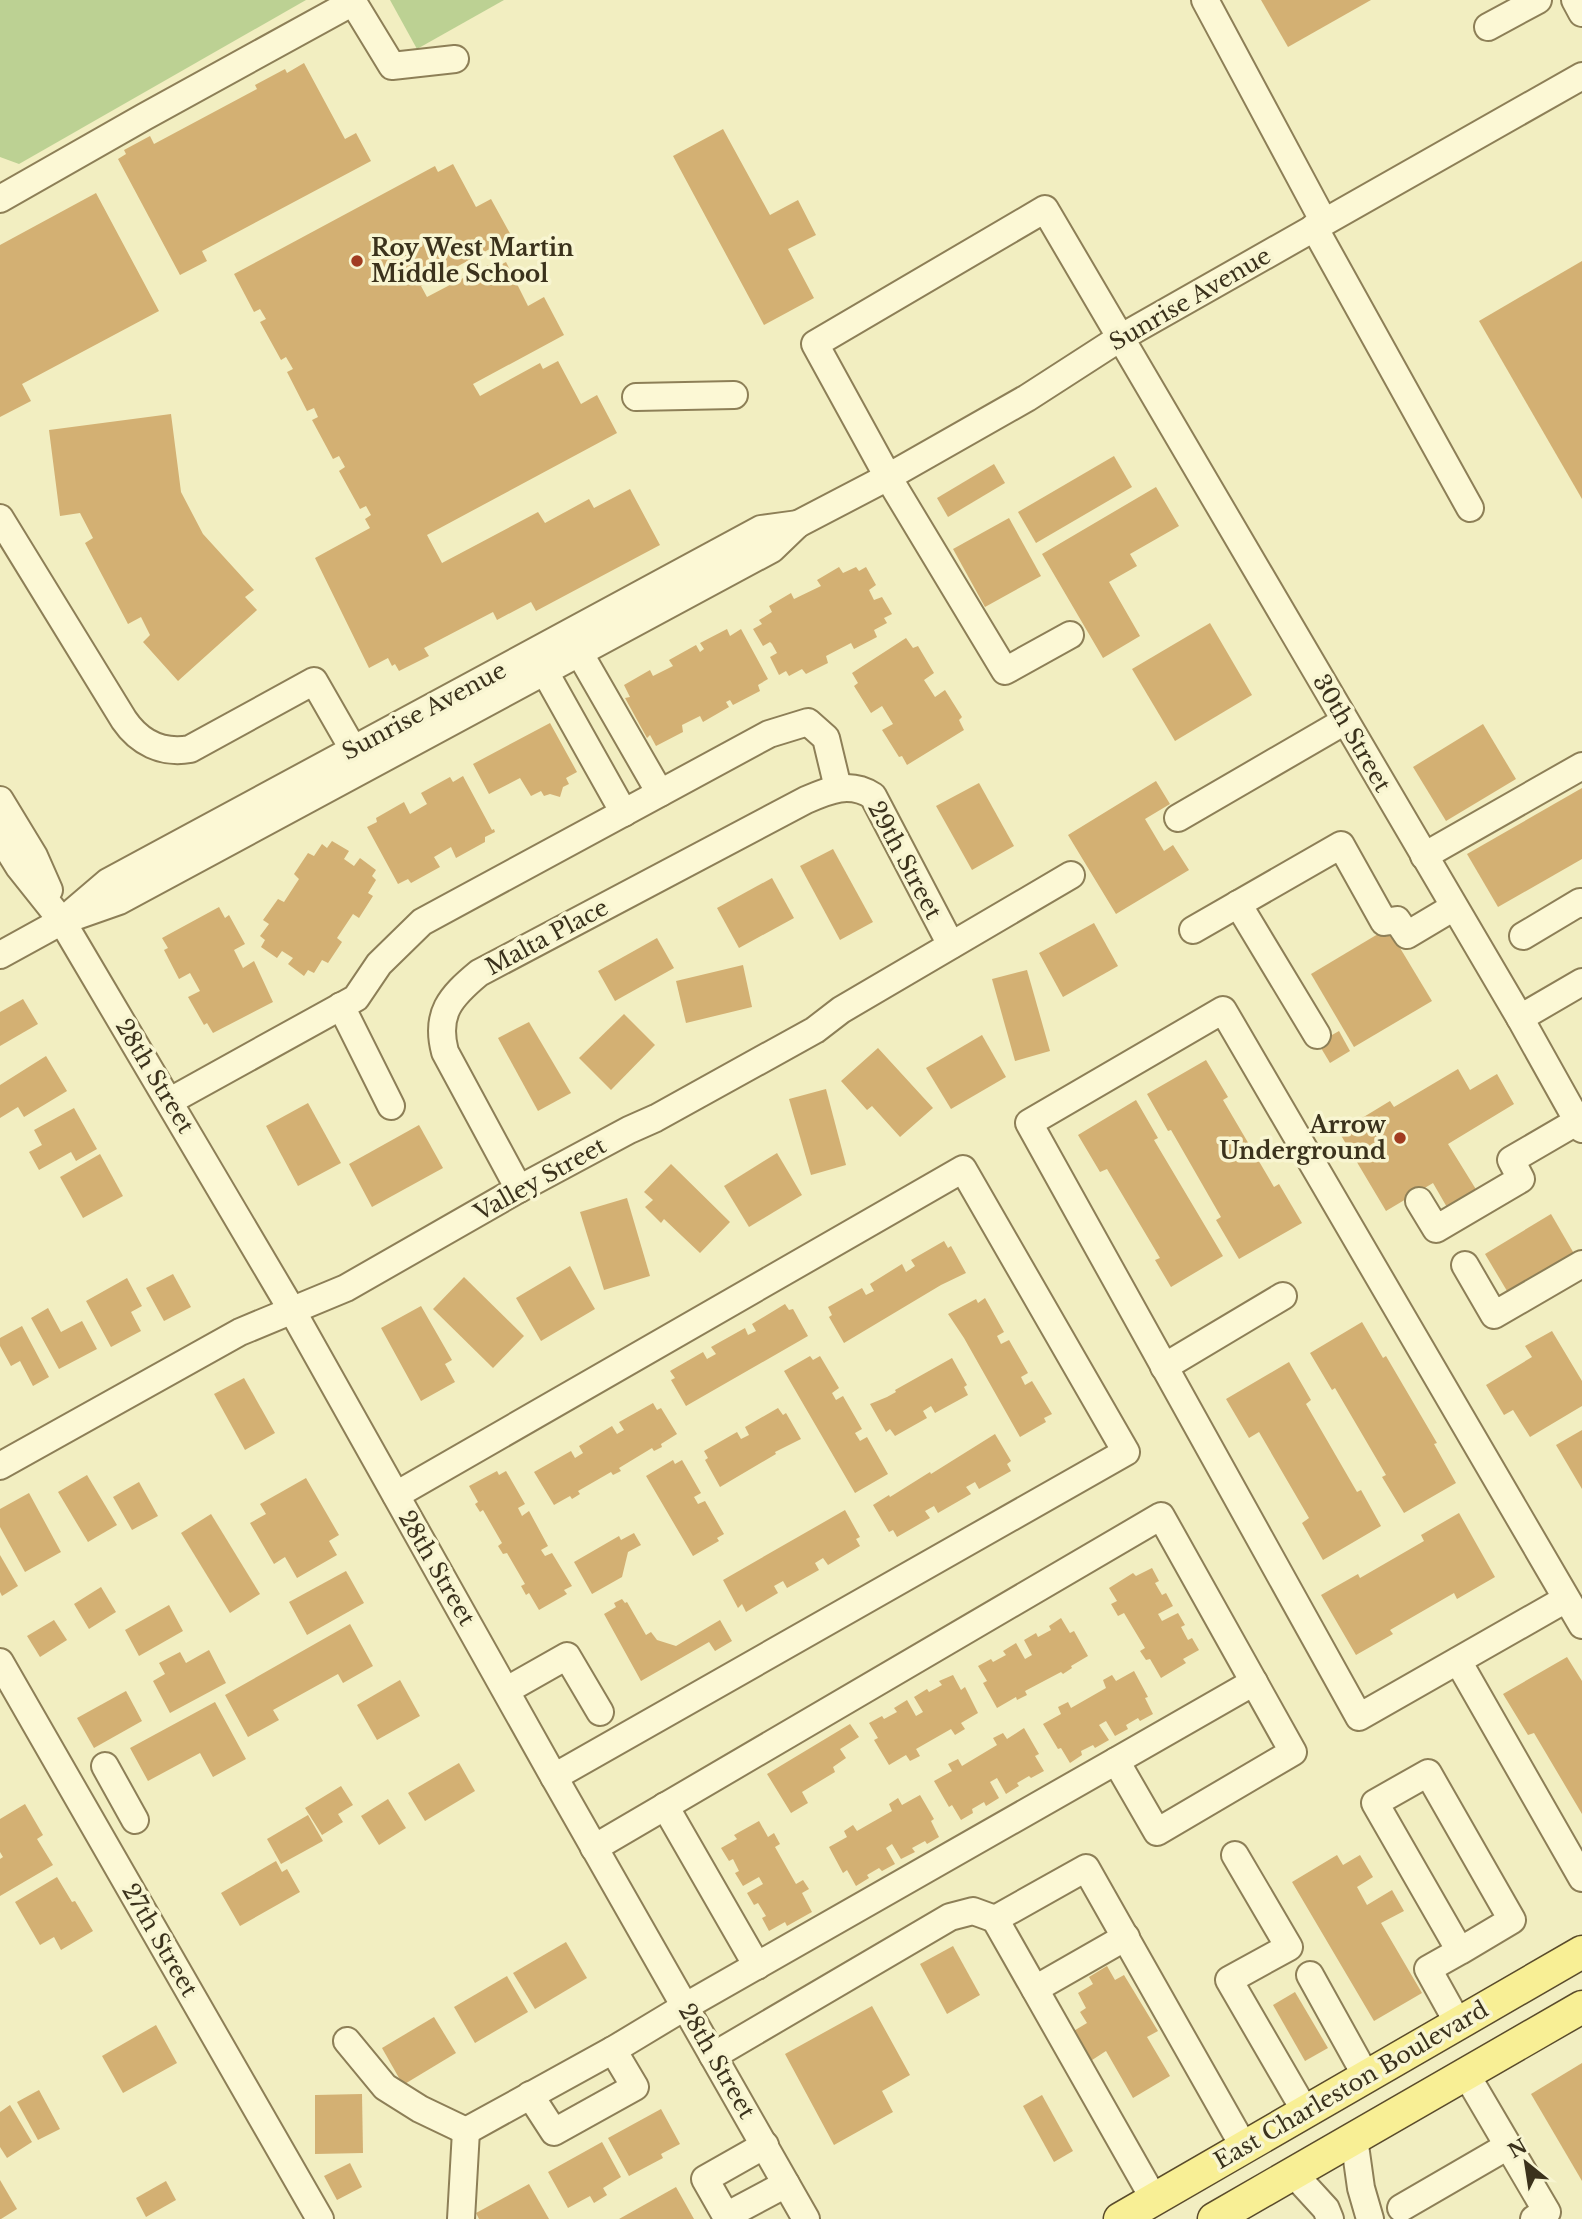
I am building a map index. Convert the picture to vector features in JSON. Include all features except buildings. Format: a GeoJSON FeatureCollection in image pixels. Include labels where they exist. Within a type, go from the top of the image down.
{"type":"FeatureCollection","features":[{"type":"Feature","properties":{"kind":"main road","name":"East Charleston Boulevard"},"geometry":{"type":"LineString","coordinates":[[1120,2219],[1582,1952]]}},
{"type":"Feature","properties":{"kind":"main road","name":"East Charleston Boulevard"},"geometry":{"type":"LineString","coordinates":[[1214,2219],[1582,2007]]}},
{"type":"Feature","properties":{"kind":"main road"},"geometry":{"type":"LineString","coordinates":[[1320,2158],[1366,2076],[1466,2074]]}},
{"type":"Feature","properties":{"kind":"street"},"geometry":{"type":"LineString","coordinates":[[1205,0],[1319,225],[1470,508]]}},
{"type":"Feature","properties":{"kind":"street"},"geometry":{"type":"LineString","coordinates":[[1488,27],[1538,0]]}},
{"type":"Feature","properties":{"kind":"street"},"geometry":{"type":"LineString","coordinates":[[1575,0],[1582,13]]}},
{"type":"Feature","properties":{"kind":"street"},"geometry":{"type":"LineString","coordinates":[[0,199],[353,2],[392,66],[455,59]]}},
{"type":"Feature","properties":{"kind":"street","name":"Sunrise Avenue"},"geometry":{"type":"LineString","coordinates":[[0,955],[62,921],[119,901],[574,643],[772,549],[798,524],[888,477],[1027,398],[1120,338],[1582,76]]}},
{"type":"Feature","properties":{"kind":"street","name":"30th Street"},"geometry":{"type":"LineString","coordinates":[[888,477],[815,344],[1045,209],[1520,1018],[1580,1125]]}},
{"type":"Feature","properties":{"kind":"street"},"geometry":{"type":"LineString","coordinates":[[636,397],[734,395]]}},
{"type":"Feature","properties":{"kind":"street"},"geometry":{"type":"LineString","coordinates":[[888,477],[1005,671],[1070,635]]}},
{"type":"Feature","properties":{"kind":"street"},"geometry":{"type":"LineString","coordinates":[[0,518],[124,720],[141,739],[166,750],[190,749],[314,681],[354,749]]}},
{"type":"Feature","properties":{"kind":"street"},"geometry":{"type":"LineString","coordinates":[[574,643],[660,793]]}},
{"type":"Feature","properties":{"kind":"street"},"geometry":{"type":"LineString","coordinates":[[539,662],[624,813]]}},
{"type":"Feature","properties":{"kind":"street","name":"Sunrise Avenue"},"geometry":{"type":"LineString","coordinates":[[62,921],[108,882],[354,749],[539,662]]}},
{"type":"Feature","properties":{"kind":"street"},"geometry":{"type":"LineString","coordinates":[[1178,818],[1345,720]]}},
{"type":"Feature","properties":{"kind":"street","name":"29th Street"},"geometry":{"type":"LineString","coordinates":[[170,1101],[356,998],[379,964],[422,922],[769,734],[808,722],[826,738],[838,788],[863,789],[873,796],[951,945]]}},
{"type":"Feature","properties":{"kind":"street"},"geometry":{"type":"LineString","coordinates":[[586,745],[621,727]]}},
{"type":"Feature","properties":{"kind":"street"},"geometry":{"type":"LineString","coordinates":[[1424,856],[1582,766]]}},
{"type":"Feature","properties":{"kind":"street","name":"Malta Place"},"geometry":{"type":"LineString","coordinates":[[519,1189],[445,1052],[441,1037],[441,1019],[462,987],[479,973],[806,800],[838,788]]}},
{"type":"Feature","properties":{"kind":"street","name":"28th Street"},"geometry":{"type":"LineString","coordinates":[[0,800],[34,856],[62,921]]}},
{"type":"Feature","properties":{"kind":"street","name":"28th Street"},"geometry":{"type":"LineString","coordinates":[[0,836],[19,867],[62,921],[293,1312],[806,2219]]}},
{"type":"Feature","properties":{"kind":"street"},"geometry":{"type":"LineString","coordinates":[[1193,930],[1341,845],[1384,922],[1397,920],[1407,935],[1454,907]]}},
{"type":"Feature","properties":{"kind":"street","name":"Valley Street"},"geometry":{"type":"LineString","coordinates":[[0,1466],[240,1332],[346,1288],[519,1189],[656,1118],[815,1030],[841,1010],[1071,875]]}},
{"type":"Feature","properties":{"kind":"street"},"geometry":{"type":"LineString","coordinates":[[1523,936],[1580,902],[1582,904]]}},
{"type":"Feature","properties":{"kind":"street"},"geometry":{"type":"LineString","coordinates":[[1238,904],[1317,1035]]}},
{"type":"Feature","properties":{"kind":"street"},"geometry":{"type":"LineString","coordinates":[[1520,1018],[1582,982]]}},
{"type":"Feature","properties":{"kind":"street"},"geometry":{"type":"LineString","coordinates":[[341,1006],[391,1106]]}},
{"type":"Feature","properties":{"kind":"street"},"geometry":{"type":"LineString","coordinates":[[1566,1599],[1359,1717],[1029,1123],[1223,1010],[1582,1625]]}},
{"type":"Feature","properties":{"kind":"street"},"geometry":{"type":"LineString","coordinates":[[1419,1201],[1436,1229],[1521,1179],[1511,1160],[1580,1125]]}},
{"type":"Feature","properties":{"kind":"street"},"geometry":{"type":"LineString","coordinates":[[396,1495],[963,1169],[1126,1451],[554,1777]]}},
{"type":"Feature","properties":{"kind":"street"},"geometry":{"type":"LineString","coordinates":[[1465,1265],[1494,1315],[1582,1264]]}},
{"type":"Feature","properties":{"kind":"street"},"geometry":{"type":"LineString","coordinates":[[1164,1367],[1283,1296]]}},
{"type":"Feature","properties":{"kind":"street"},"geometry":{"type":"LineString","coordinates":[[594,1848],[1161,1516],[1293,1752],[1157,1832],[1116,1761]]}},
{"type":"Feature","properties":{"kind":"street"},"geometry":{"type":"LineString","coordinates":[[507,1690],[567,1656],[600,1712]]}},
{"type":"Feature","properties":{"kind":"street"},"geometry":{"type":"LineString","coordinates":[[1458,1661],[1582,1878]]}},
{"type":"Feature","properties":{"kind":"street","name":"27th Street"},"geometry":{"type":"LineString","coordinates":[[0,1662],[320,2219]]}},
{"type":"Feature","properties":{"kind":"street"},"geometry":{"type":"LineString","coordinates":[[466,2131],[613,2050],[685,2006],[1254,1682]]}},
{"type":"Feature","properties":{"kind":"street"},"geometry":{"type":"LineString","coordinates":[[105,1766],[135,1820]]}},
{"type":"Feature","properties":{"kind":"street"},"geometry":{"type":"LineString","coordinates":[[1458,2023],[1428,1969],[1460,1951],[1512,1920],[1429,1773],[1375,1803],[1460,1951]]}},
{"type":"Feature","properties":{"kind":"street"},"geometry":{"type":"LineString","coordinates":[[85,1809],[119,1791]]}},
{"type":"Feature","properties":{"kind":"street"},"geometry":{"type":"LineString","coordinates":[[665,1806],[757,1966]]}},
{"type":"Feature","properties":{"kind":"street"},"geometry":{"type":"LineString","coordinates":[[1235,1855],[1289,1947],[1229,1980],[1305,2111]]}},
{"type":"Feature","properties":{"kind":"street"},"geometry":{"type":"LineString","coordinates":[[995,1919],[1087,1868],[1244,2147]]}},
{"type":"Feature","properties":{"kind":"street"},"geometry":{"type":"LineString","coordinates":[[713,2056],[950,1917],[973,1911],[995,1919],[1154,2199]]}},
{"type":"Feature","properties":{"kind":"street"},"geometry":{"type":"LineString","coordinates":[[1035,1989],[1126,1937]]}},
{"type":"Feature","properties":{"kind":"street"},"geometry":{"type":"LineString","coordinates":[[1310,1976],[1366,2076]]}},
{"type":"Feature","properties":{"kind":"street"},"geometry":{"type":"LineString","coordinates":[[347,2041],[385,2087],[420,2109],[466,2131]]}},
{"type":"Feature","properties":{"kind":"street"},"geometry":{"type":"LineString","coordinates":[[530,2095],[554,2132],[635,2087],[613,2050]]}},
{"type":"Feature","properties":{"kind":"street"},"geometry":{"type":"LineString","coordinates":[[1466,2074],[1547,2212],[1534,2219]]}},
{"type":"Feature","properties":{"kind":"street"},"geometry":{"type":"LineString","coordinates":[[461,2219],[466,2131]]}},
{"type":"Feature","properties":{"kind":"street"},"geometry":{"type":"LineString","coordinates":[[1354,2138],[1361,2188],[1370,2219]]}},
{"type":"Feature","properties":{"kind":"street"},"geometry":{"type":"LineString","coordinates":[[765,2145],[705,2179],[726,2216],[786,2184]]}},
{"type":"Feature","properties":{"kind":"street"},"geometry":{"type":"LineString","coordinates":[[1401,2208],[1508,2146]]}},
{"type":"Feature","properties":{"kind":"street"},"geometry":{"type":"LineString","coordinates":[[1293,2173],[1326,2209],[1330,2219]]}},
{"type":"Feature","properties":{"kind":"green space"},"geometry":{"type":"Polygon","coordinates":[[[0,0],[306,0],[19,164],[0,157],[0,0]]]}},
{"type":"Feature","properties":{"kind":"green space"},"geometry":{"type":"Polygon","coordinates":[[[390,0],[504,0],[417,49],[390,0]]]}},
{"type":"Feature","properties":{"kind":"place","name":"Roy West Martin Middle School"},"geometry":{"type":"Point","coordinates":[357,261]}},
{"type":"Feature","properties":{"kind":"place","name":"Arrow Underground"},"geometry":{"type":"Point","coordinates":[1400,1138]}}]}
